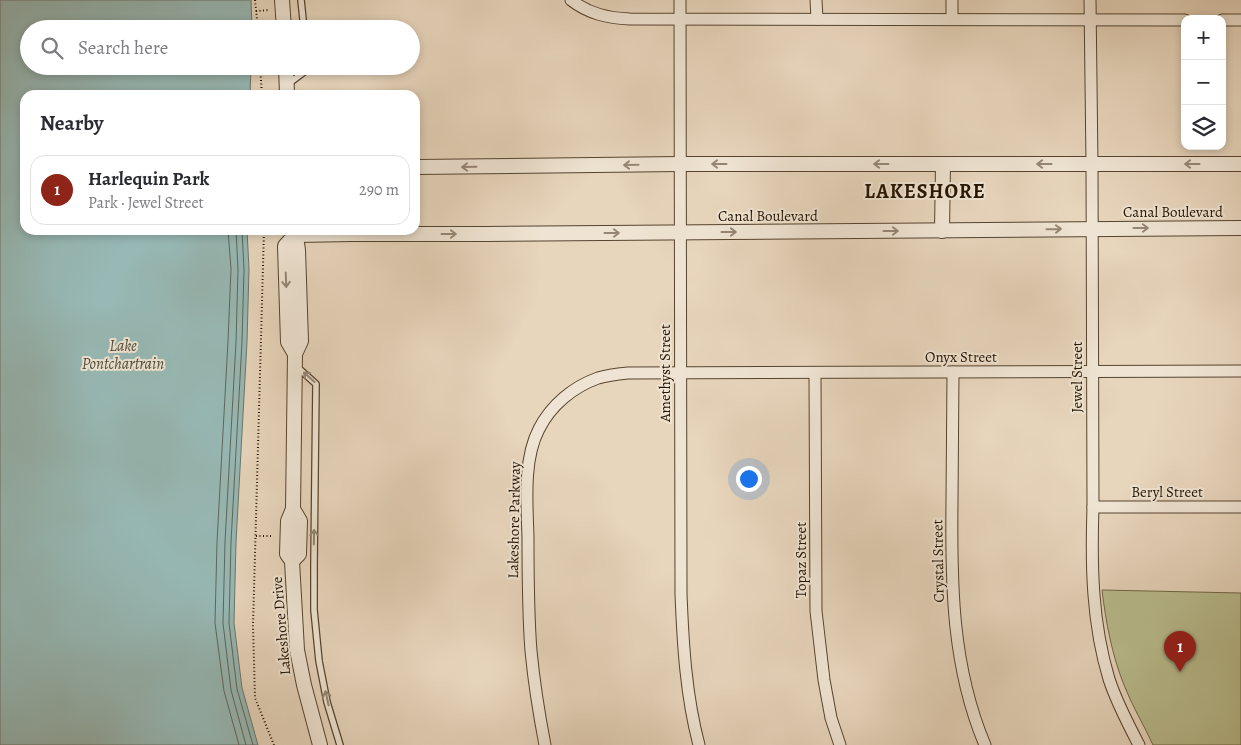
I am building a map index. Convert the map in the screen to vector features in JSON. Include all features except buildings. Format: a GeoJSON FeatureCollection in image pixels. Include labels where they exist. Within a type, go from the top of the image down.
{"type":"FeatureCollection","features":[{"type":"Feature","properties":{"kind":"street"},"geometry":{"type":"LineString","coordinates":[[282,0],[283,20]]}},
{"type":"Feature","properties":{"kind":"street"},"geometry":{"type":"LineString","coordinates":[[571,0],[585,10],[597,14],[612,18],[630,19],[1181,20]]}},
{"type":"Feature","properties":{"kind":"street","name":"Amethyst Street"},"geometry":{"type":"LineString","coordinates":[[680,0],[680,594],[687,680],[695,732],[699,745]]}},
{"type":"Feature","properties":{"kind":"street"},"geometry":{"type":"LineString","coordinates":[[816,0],[817,19]]}},
{"type":"Feature","properties":{"kind":"street"},"geometry":{"type":"LineString","coordinates":[[952,0],[952,19]]}},
{"type":"Feature","properties":{"kind":"street","name":"Jewel Street"},"geometry":{"type":"LineString","coordinates":[[1090,0],[1092,554],[1094,606],[1101,650],[1110,680],[1139,745]]}},
{"type":"Feature","properties":{"kind":"street"},"geometry":{"type":"LineString","coordinates":[[1226,20],[1241,20]]}},
{"type":"Feature","properties":{"kind":"street"},"geometry":{"type":"LineString","coordinates":[[286,75],[287,90]]}},
{"type":"Feature","properties":{"kind":"street"},"geometry":{"type":"LineString","coordinates":[[420,167],[680,164],[1241,164]]}},
{"type":"Feature","properties":{"kind":"street"},"geometry":{"type":"LineString","coordinates":[[942,164],[942,231]]}},
{"type":"Feature","properties":{"kind":"street","name":"Canal Boulevard"},"geometry":{"type":"LineString","coordinates":[[420,232],[942,231],[1241,228]]}},
{"type":"Feature","properties":{"kind":"street","name":"Lakeshore Drive"},"geometry":{"type":"LineString","coordinates":[[295,235],[298,250],[301,341],[295,360],[293,509],[300,521],[299,554],[292,561],[297,650],[320,745]]}},
{"type":"Feature","properties":{"kind":"street","name":"Onyx Street"},"geometry":{"type":"LineString","coordinates":[[680,373],[1241,371]]}},
{"type":"Feature","properties":{"kind":"street","name":"Crystal Street"},"geometry":{"type":"LineString","coordinates":[[953,372],[952,549],[954,610],[961,669],[985,745]]}},
{"type":"Feature","properties":{"kind":"street","name":"Lakeshore Parkway"},"geometry":{"type":"LineString","coordinates":[[545,745],[534,669],[529,611],[527,499],[531,448],[538,430],[557,404],[571,392],[587,383],[598,378],[628,373],[680,373]]}},
{"type":"Feature","properties":{"kind":"street","name":"Topaz Street"},"geometry":{"type":"LineString","coordinates":[[816,373],[816,611],[829,709],[840,745]]}},
{"type":"Feature","properties":{"kind":"street","name":"Beryl Street"},"geometry":{"type":"LineString","coordinates":[[1092,507],[1241,507]]}},
{"type":"Feature","properties":{"kind":"lane"},"geometry":{"type":"LineString","coordinates":[[301,0],[303,20]]}},
{"type":"Feature","properties":{"kind":"lane"},"geometry":{"type":"LineString","coordinates":[[287,90],[301,75]]}},
{"type":"Feature","properties":{"kind":"lane"},"geometry":{"type":"LineString","coordinates":[[295,360],[316,384],[314,610],[327,702],[340,745]]}},
{"type":"Feature","properties":{"kind":"path"},"geometry":{"type":"LineString","coordinates":[[255,0],[257,20]]}},
{"type":"Feature","properties":{"kind":"path"},"geometry":{"type":"LineString","coordinates":[[256,10],[269,10]]}},
{"type":"Feature","properties":{"kind":"path"},"geometry":{"type":"LineString","coordinates":[[261,75],[262,90]]}},
{"type":"Feature","properties":{"kind":"path"},"geometry":{"type":"LineString","coordinates":[[264,235],[253,626],[255,698],[274,745]]}},
{"type":"Feature","properties":{"kind":"path"},"geometry":{"type":"LineString","coordinates":[[256,536],[273,536]]}},
{"type":"Feature","properties":{"kind":"green space"},"geometry":{"type":"Polygon","coordinates":[[[1102,590],[1241,593],[1241,745],[1153,745],[1131,700],[1116,662],[1105,615],[1102,590]]]}},
{"type":"Feature","properties":{"kind":"water","name":"Lake Pontchartrain"},"geometry":{"type":"Polygon","coordinates":[[[0,0],[251,0],[252,20],[20,20],[20,75],[251,75],[250,90],[20,90],[20,235],[247,235],[249,269],[247,342],[236,542],[234,623],[242,688],[258,745],[0,745],[0,0]]]}},
{"type":"Feature","properties":{"kind":"place","name":"Harlequin Park"},"geometry":{"type":"Point","coordinates":[1180,672]}},
{"type":"Feature","properties":{"kind":"district","name":"LAKESHORE"},"geometry":{"type":"Point","coordinates":[925,191]}}]}
